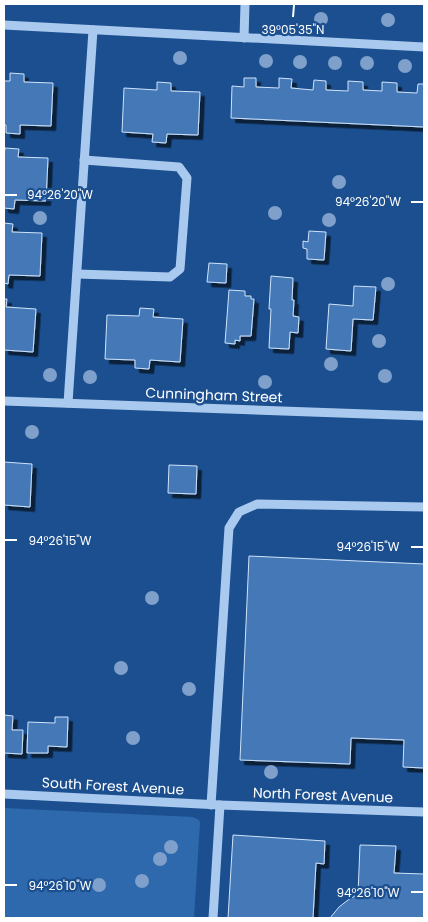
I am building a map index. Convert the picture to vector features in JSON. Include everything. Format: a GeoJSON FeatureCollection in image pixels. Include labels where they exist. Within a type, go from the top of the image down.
{"type":"FeatureCollection","features":[{"type":"Feature","properties":{"kind":"street"},"geometry":{"type":"LineString","coordinates":[[244,38],[245,4]]}},
{"type":"Feature","properties":{"kind":"street"},"geometry":{"type":"LineString","coordinates":[[4,26],[424,47]]}},
{"type":"Feature","properties":{"kind":"street"},"geometry":{"type":"LineString","coordinates":[[68,403],[93,30]]}},
{"type":"Feature","properties":{"kind":"street"},"geometry":{"type":"LineString","coordinates":[[77,274],[170,277],[180,269],[187,178],[179,168],[84,160]]}},
{"type":"Feature","properties":{"kind":"street","name":"Cunningham Street"},"geometry":{"type":"LineString","coordinates":[[4,401],[424,416]]}},
{"type":"Feature","properties":{"kind":"street"},"geometry":{"type":"LineString","coordinates":[[213,918],[216,805],[229,528],[239,512],[257,504],[424,506]]}},
{"type":"Feature","properties":{"kind":"street","name":"South Forest Avenue"},"geometry":{"type":"LineString","coordinates":[[4,794],[216,805]]}},
{"type":"Feature","properties":{"kind":"street","name":"North Forest Avenue"},"geometry":{"type":"LineString","coordinates":[[216,805],[424,812]]}},
{"type":"Feature","properties":{"kind":"shaded area"},"geometry":{"type":"Polygon","coordinates":[[[4,808],[193,817],[199,820],[194,918],[4,918],[4,808]]]}},
{"type":"Feature","properties":{"kind":"building"},"geometry":{"type":"Polygon","coordinates":[[[10,73],[24,74],[24,82],[53,83],[51,126],[20,125],[20,134],[6,133],[6,125],[4,125],[4,81],[10,81],[10,73]]]}},
{"type":"Feature","properties":{"kind":"building"},"geometry":{"type":"Polygon","coordinates":[[[244,78],[256,78],[256,87],[279,88],[279,78],[292,79],[291,88],[313,90],[314,80],[326,81],[326,90],[348,91],[348,81],[363,82],[363,90],[382,91],[382,82],[397,83],[397,92],[417,93],[418,84],[424,84],[424,127],[231,118],[232,86],[244,87],[244,78]]]}},
{"type":"Feature","properties":{"kind":"building"},"geometry":{"type":"Polygon","coordinates":[[[157,82],[171,83],[171,91],[200,92],[198,135],[167,134],[166,143],[152,142],[153,134],[122,132],[124,88],[157,90],[157,82]]]}},
{"type":"Feature","properties":{"kind":"building"},"geometry":{"type":"Polygon","coordinates":[[[5,148],[19,149],[18,157],[48,158],[46,201],[15,200],[14,209],[4,208],[5,148]]]}},
{"type":"Feature","properties":{"kind":"building"},"geometry":{"type":"Polygon","coordinates":[[[4,223],[13,224],[12,232],[42,233],[40,276],[9,275],[8,284],[4,283],[4,223]]]}},
{"type":"Feature","properties":{"kind":"building"},"geometry":{"type":"Polygon","coordinates":[[[309,231],[326,232],[324,260],[307,259],[307,249],[303,248],[303,241],[308,242],[309,231]]]}},
{"type":"Feature","properties":{"kind":"building"},"geometry":{"type":"Polygon","coordinates":[[[209,263],[227,264],[226,283],[207,282],[209,263]]]}},
{"type":"Feature","properties":{"kind":"building"},"geometry":{"type":"Polygon","coordinates":[[[271,276],[293,278],[293,316],[299,317],[298,333],[290,332],[289,349],[269,348],[271,276]]]}},
{"type":"Feature","properties":{"kind":"building"},"geometry":{"type":"Polygon","coordinates":[[[354,286],[376,287],[373,320],[353,319],[351,351],[326,349],[329,304],[353,306],[354,286]]]}},
{"type":"Feature","properties":{"kind":"building"},"geometry":{"type":"Polygon","coordinates":[[[229,290],[245,291],[245,296],[251,296],[251,299],[254,299],[251,336],[240,336],[240,341],[235,340],[235,344],[225,343],[229,290]]]}},
{"type":"Feature","properties":{"kind":"building"},"geometry":{"type":"Polygon","coordinates":[[[4,299],[7,299],[6,307],[36,309],[33,352],[4,350],[4,299]]]}},
{"type":"Feature","properties":{"kind":"building"},"geometry":{"type":"Polygon","coordinates":[[[140,308],[154,309],[153,317],[183,319],[180,362],[150,360],[149,369],[135,368],[135,360],[105,359],[107,315],[139,316],[140,308]]]}},
{"type":"Feature","properties":{"kind":"building"},"geometry":{"type":"Polygon","coordinates":[[[4,462],[32,464],[30,507],[4,505],[4,462]]]}},
{"type":"Feature","properties":{"kind":"building"},"geometry":{"type":"Polygon","coordinates":[[[169,465],[197,466],[196,494],[168,493],[169,465]]]}},
{"type":"Feature","properties":{"kind":"building"},"geometry":{"type":"Polygon","coordinates":[[[249,556],[424,564],[424,768],[403,767],[404,740],[351,738],[350,764],[240,760],[249,556]]]}},
{"type":"Feature","properties":{"kind":"building"},"geometry":{"type":"Polygon","coordinates":[[[4,715],[13,716],[12,730],[23,730],[22,754],[4,753],[4,715]]]}},
{"type":"Feature","properties":{"kind":"building"},"geometry":{"type":"Polygon","coordinates":[[[55,717],[68,717],[67,747],[48,746],[48,753],[27,753],[28,722],[55,723],[55,717]]]}},
{"type":"Feature","properties":{"kind":"building"},"geometry":{"type":"Polygon","coordinates":[[[233,835],[325,841],[324,864],[316,863],[313,918],[228,918],[233,835]]]}},
{"type":"Feature","properties":{"kind":"building"},"geometry":{"type":"Polygon","coordinates":[[[360,845],[396,846],[394,873],[424,874],[424,918],[330,918],[339,907],[358,894],[360,845]]]}}]}
